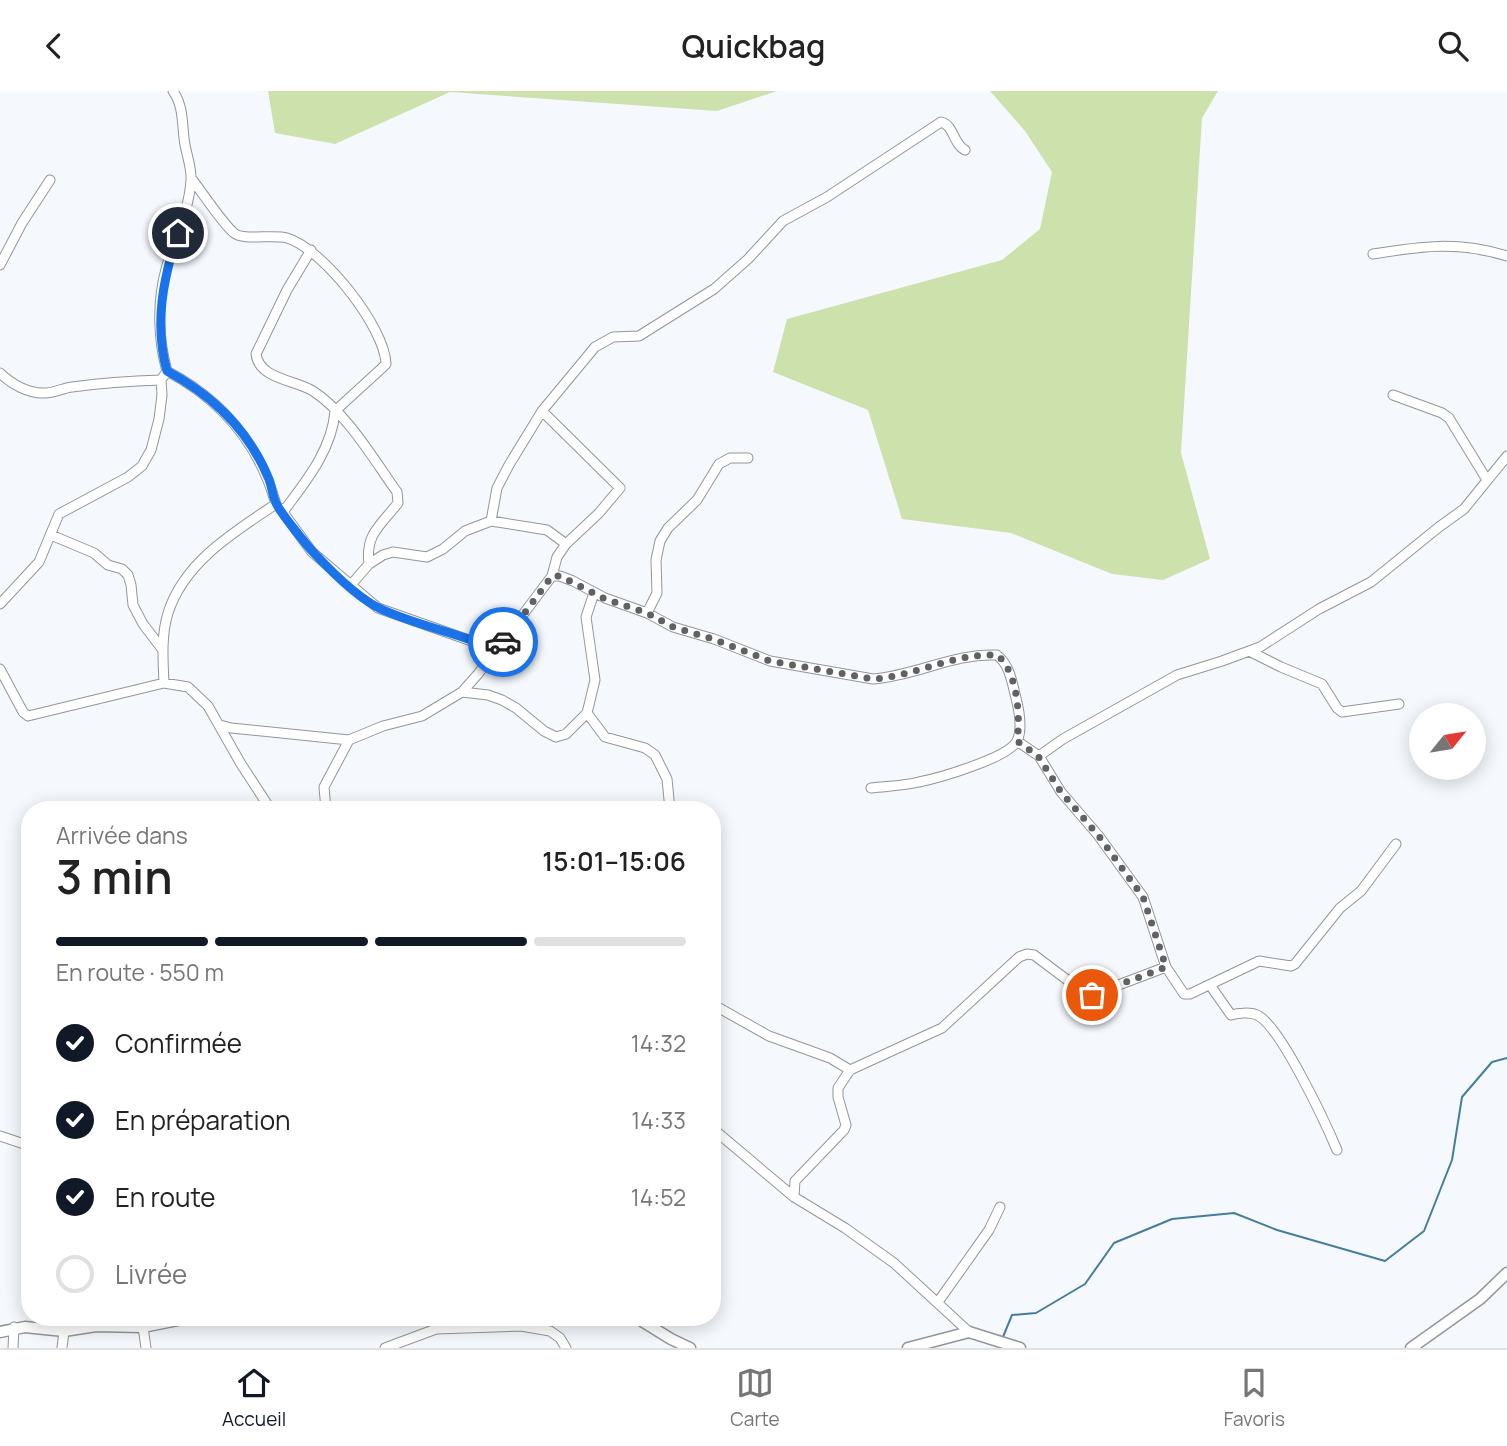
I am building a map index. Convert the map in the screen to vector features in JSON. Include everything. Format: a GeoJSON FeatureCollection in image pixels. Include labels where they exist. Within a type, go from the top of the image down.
{"type":"FeatureCollection","features":[{"type":"Feature","properties":{"kind":"street"},"geometry":{"type":"LineString","coordinates":[[173,91],[180,102]]}},
{"type":"Feature","properties":{"kind":"street"},"geometry":{"type":"LineString","coordinates":[[181,91],[185,149],[191,178],[186,210],[165,271],[161,348],[167,371],[191,384],[232,419],[250,443],[269,478],[280,508],[312,552],[350,586],[378,608],[497,650]]}},
{"type":"Feature","properties":{"kind":"street"},"geometry":{"type":"LineString","coordinates":[[491,521],[497,488],[542,411],[595,347],[613,337],[639,336],[714,289],[748,259],[783,221],[827,197],[941,122],[947,125],[965,150]]}},
{"type":"Feature","properties":{"kind":"street"},"geometry":{"type":"LineString","coordinates":[[164,683],[162,649],[168,613],[185,579],[214,547],[280,508],[309,477],[326,446],[334,425],[335,411],[386,364],[386,355],[358,301],[310,250],[284,237],[239,236],[233,233],[191,178]]}},
{"type":"Feature","properties":{"kind":"street"},"geometry":{"type":"LineString","coordinates":[[0,265],[22,223],[50,180]]}},
{"type":"Feature","properties":{"kind":"street"},"geometry":{"type":"LineString","coordinates":[[1373,254],[1411,247],[1457,245],[1507,256]]}},
{"type":"Feature","properties":{"kind":"street"},"geometry":{"type":"LineString","coordinates":[[310,250],[282,300],[256,354],[257,360],[271,374],[313,391],[335,411],[366,448],[399,497],[398,503],[372,534],[369,542],[369,564]]}},
{"type":"Feature","properties":{"kind":"street"},"geometry":{"type":"LineString","coordinates":[[0,604],[39,562],[59,514],[128,477],[142,466],[151,450],[159,419],[162,395],[160,380],[167,371]]}},
{"type":"Feature","properties":{"kind":"street"},"geometry":{"type":"LineString","coordinates":[[0,373],[14,385],[45,393],[118,381],[160,380]]}},
{"type":"Feature","properties":{"kind":"street"},"geometry":{"type":"LineString","coordinates":[[1393,395],[1449,418],[1487,480]]}},
{"type":"Feature","properties":{"kind":"street"},"geometry":{"type":"LineString","coordinates":[[220,725],[349,740],[383,726],[422,716],[462,692],[552,576],[557,557],[566,544],[585,529],[620,488],[542,411]]}},
{"type":"Feature","properties":{"kind":"street"},"geometry":{"type":"LineString","coordinates":[[1038,756],[1063,739],[1177,675],[1249,651],[1270,641],[1319,609],[1371,582],[1464,509],[1507,456]]}},
{"type":"Feature","properties":{"kind":"street"},"geometry":{"type":"LineString","coordinates":[[647,613],[657,593],[656,560],[660,541],[668,528],[697,500],[719,464],[730,458],[748,458]]}},
{"type":"Feature","properties":{"kind":"street"},"geometry":{"type":"LineString","coordinates":[[350,586],[369,564],[393,551],[427,557],[435,554],[464,531],[491,521],[547,530],[566,544]]}},
{"type":"Feature","properties":{"kind":"street"},"geometry":{"type":"LineString","coordinates":[[51,535],[94,553],[108,565],[122,569],[128,575],[137,614],[162,649]]}},
{"type":"Feature","properties":{"kind":"street"},"geometry":{"type":"LineString","coordinates":[[552,576],[573,580],[594,593],[647,613],[673,627],[770,661],[873,679],[888,678],[964,658],[997,655],[1004,660],[1018,707],[1017,741],[1007,750],[963,770],[918,782],[871,788]]}},
{"type":"Feature","properties":{"kind":"street"},"geometry":{"type":"LineString","coordinates":[[462,692],[502,700],[544,731],[556,737],[566,734],[587,713],[595,680],[586,617],[594,593]]}},
{"type":"Feature","properties":{"kind":"street"},"geometry":{"type":"LineString","coordinates":[[1249,651],[1322,684],[1342,712],[1399,703]]}},
{"type":"Feature","properties":{"kind":"street"},"geometry":{"type":"LineString","coordinates":[[0,670],[23,712],[28,716],[164,683],[188,687],[208,706],[265,801]]}},
{"type":"Feature","properties":{"kind":"street"},"geometry":{"type":"LineString","coordinates":[[587,713],[605,737],[645,748],[655,755],[667,779],[669,801]]}},
{"type":"Feature","properties":{"kind":"street"},"geometry":{"type":"LineString","coordinates":[[325,801],[324,787],[349,740]]}},
{"type":"Feature","properties":{"kind":"street"},"geometry":{"type":"LineString","coordinates":[[1017,741],[1038,756],[1061,792],[1098,835],[1143,897],[1166,967],[1184,993],[1190,994],[1259,961],[1291,966],[1295,964],[1340,908],[1361,891],[1396,844]]}},
{"type":"Feature","properties":{"kind":"street"},"geometry":{"type":"LineString","coordinates":[[794,1197],[795,1181],[844,1130],[846,1125],[838,1088],[850,1070],[942,1028],[1019,957],[1034,955],[1086,994],[1092,995],[1166,967]]}},
{"type":"Feature","properties":{"kind":"street"},"geometry":{"type":"LineString","coordinates":[[1210,985],[1230,1014],[1256,1014],[1278,1039],[1316,1102],[1337,1150]]}},
{"type":"Feature","properties":{"kind":"street"},"geometry":{"type":"LineString","coordinates":[[721,1009],[769,1036],[830,1058],[850,1070]]}},
{"type":"Feature","properties":{"kind":"street"},"geometry":{"type":"LineString","coordinates":[[0,1136],[21,1143]]}},
{"type":"Feature","properties":{"kind":"street"},"geometry":{"type":"LineString","coordinates":[[721,1136],[794,1197],[874,1248],[969,1332],[1020,1348]]}},
{"type":"Feature","properties":{"kind":"street"},"geometry":{"type":"LineString","coordinates":[[938,1302],[989,1230],[1000,1207]]}},
{"type":"Feature","properties":{"kind":"street"},"geometry":{"type":"LineString","coordinates":[[1411,1348],[1480,1299],[1507,1273]]}},
{"type":"Feature","properties":{"kind":"street"},"geometry":{"type":"LineString","coordinates":[[0,1332],[14,1328],[64,1331],[83,1326]]}},
{"type":"Feature","properties":{"kind":"street"},"geometry":{"type":"LineString","coordinates":[[135,1326],[149,1326]]}},
{"type":"Feature","properties":{"kind":"street"},"geometry":{"type":"LineString","coordinates":[[385,1348],[436,1329],[512,1326],[550,1331],[560,1338],[566,1348]]}},
{"type":"Feature","properties":{"kind":"street"},"geometry":{"type":"LineString","coordinates":[[650,1326],[690,1348]]}},
{"type":"Feature","properties":{"kind":"street"},"geometry":{"type":"LineString","coordinates":[[144,1327],[146,1348]]}},
{"type":"Feature","properties":{"kind":"street"},"geometry":{"type":"LineString","coordinates":[[13,1348],[14,1328]]}},
{"type":"Feature","properties":{"kind":"street"},"geometry":{"type":"LineString","coordinates":[[62,1348],[64,1331]]}},
{"type":"Feature","properties":{"kind":"street"},"geometry":{"type":"LineString","coordinates":[[908,1348],[969,1332]]}},
{"type":"Feature","properties":{"kind":"green space"},"geometry":{"type":"Polygon","coordinates":[[[268,91],[777,91],[717,111],[450,92],[335,144],[275,133],[268,91]]]}},
{"type":"Feature","properties":{"kind":"green space"},"geometry":{"type":"Polygon","coordinates":[[[990,91],[1218,91],[1202,118],[1181,453],[1210,559],[1163,580],[1112,574],[1011,533],[902,519],[868,410],[773,372],[787,319],[1002,260],[1040,229],[1052,172],[1025,131],[990,91]]]}},
{"type":"Feature","properties":{"kind":"waterway"},"geometry":{"type":"LineString","coordinates":[[1003,1337],[1012,1315],[1036,1313],[1085,1284],[1114,1243],[1172,1219],[1234,1213],[1277,1230],[1385,1261],[1424,1231],[1452,1160],[1462,1097],[1492,1062],[1507,1058]]}},
{"type":"Feature","properties":{"kind":"way so far"},"geometry":{"type":"LineString","coordinates":[[503,642],[552,576],[560,576],[573,580],[605,599],[647,613],[673,627],[770,661],[873,679],[888,678],[964,658],[997,655],[1004,660],[1009,671],[1018,707],[1017,741],[1038,756],[1061,792],[1098,835],[1143,897],[1166,967],[1092,995]]}},
{"type":"Feature","properties":{"kind":"route"},"geometry":{"type":"LineString","coordinates":[[178,233],[165,271],[160,310],[161,348],[167,371],[191,384],[232,419],[250,443],[269,478],[276,504],[312,552],[350,586],[378,608],[497,650],[503,642]]}}]}
